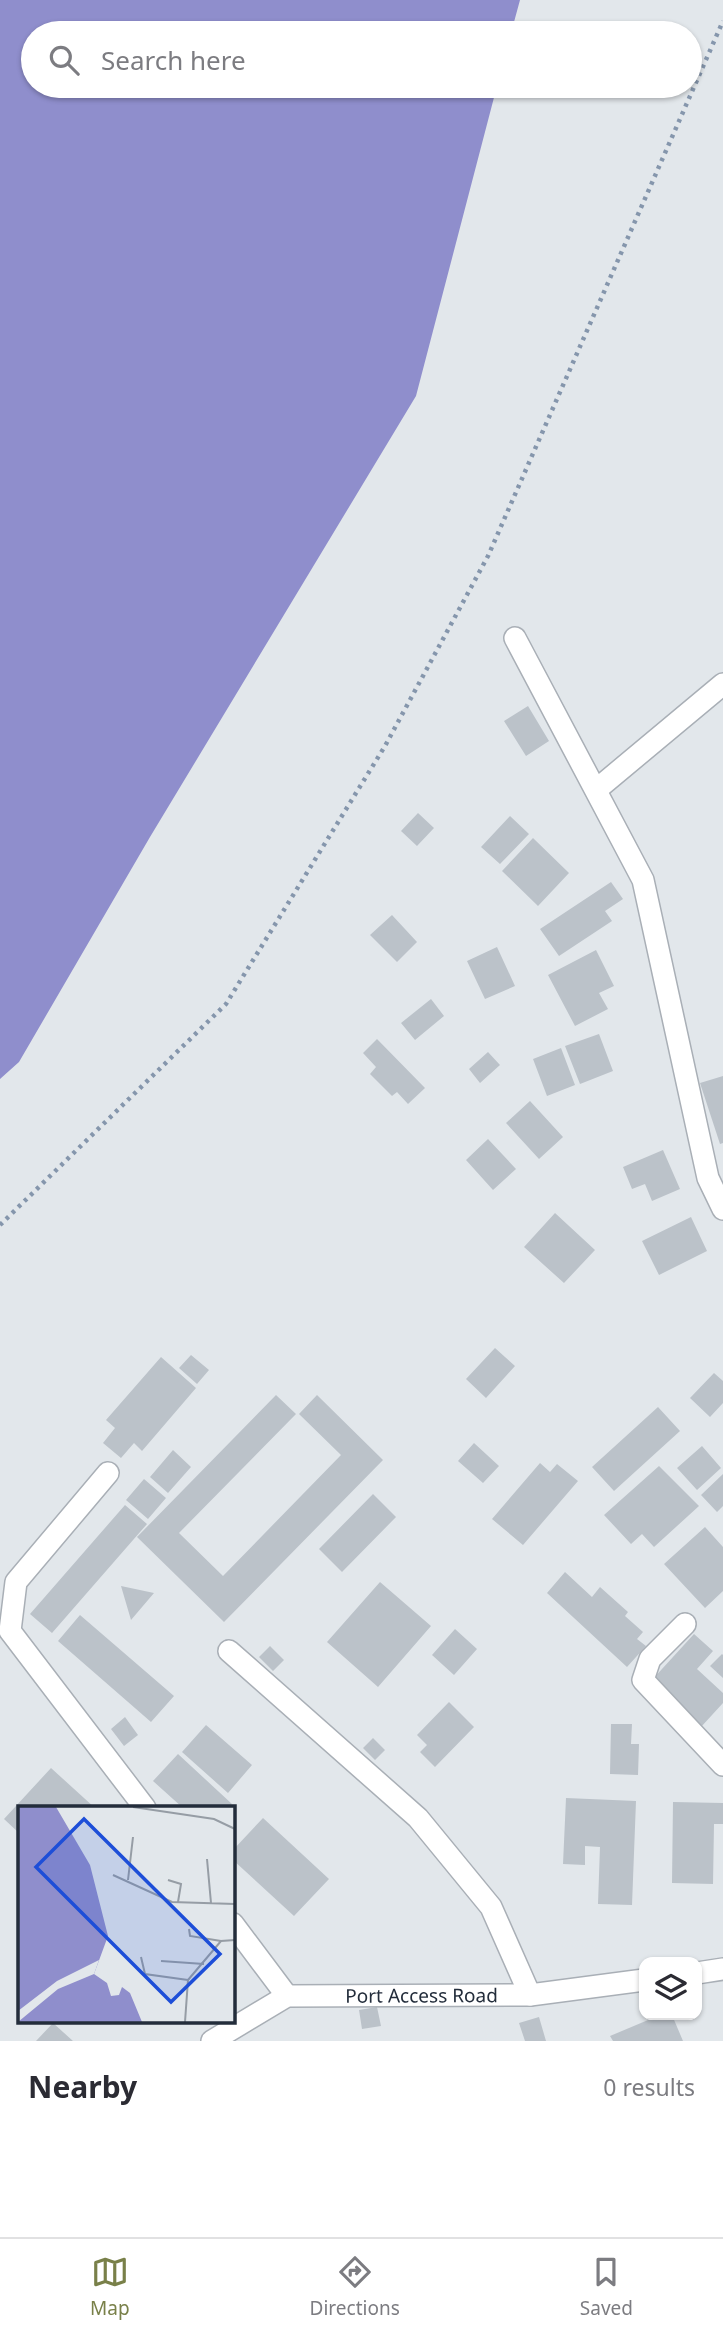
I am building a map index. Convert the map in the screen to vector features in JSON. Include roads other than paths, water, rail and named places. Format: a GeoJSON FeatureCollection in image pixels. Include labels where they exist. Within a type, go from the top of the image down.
{"type":"FeatureCollection","features":[{"type":"Feature","properties":{"kind":"street"},"geometry":{"type":"LineString","coordinates":[[515,638],[643,880],[723,1209]]}},
{"type":"Feature","properties":{"kind":"street"},"geometry":{"type":"LineString","coordinates":[[596,790],[723,684]]}},
{"type":"Feature","properties":{"kind":"street"},"geometry":{"type":"LineString","coordinates":[[108,1473],[16,1583],[10,1631],[143,1806]]}},
{"type":"Feature","properties":{"kind":"street"},"geometry":{"type":"LineString","coordinates":[[685,1625],[650,1659],[643,1680],[723,1765]]}},
{"type":"Feature","properties":{"kind":"street"},"geometry":{"type":"LineString","coordinates":[[229,1651],[418,1818],[491,1907],[530,1995]]}},
{"type":"Feature","properties":{"kind":"street"},"geometry":{"type":"LineString","coordinates":[[212,2041],[287,1996],[234,1925]]}},
{"type":"Feature","properties":{"kind":"street"},"geometry":{"type":"LineString","coordinates":[[702,1972],[723,1969]]}},
{"type":"Feature","properties":{"kind":"street","name":"Port Access Road"},"geometry":{"type":"LineString","coordinates":[[287,1996],[530,1995],[639,1981]]}},
{"type":"Feature","properties":{"kind":"water"},"geometry":{"type":"Polygon","coordinates":[[[0,0],[520,0],[514,21],[21,21],[21,98],[494,98],[416,396],[150,837],[19,1062],[0,1079],[0,0]]]}}]}
